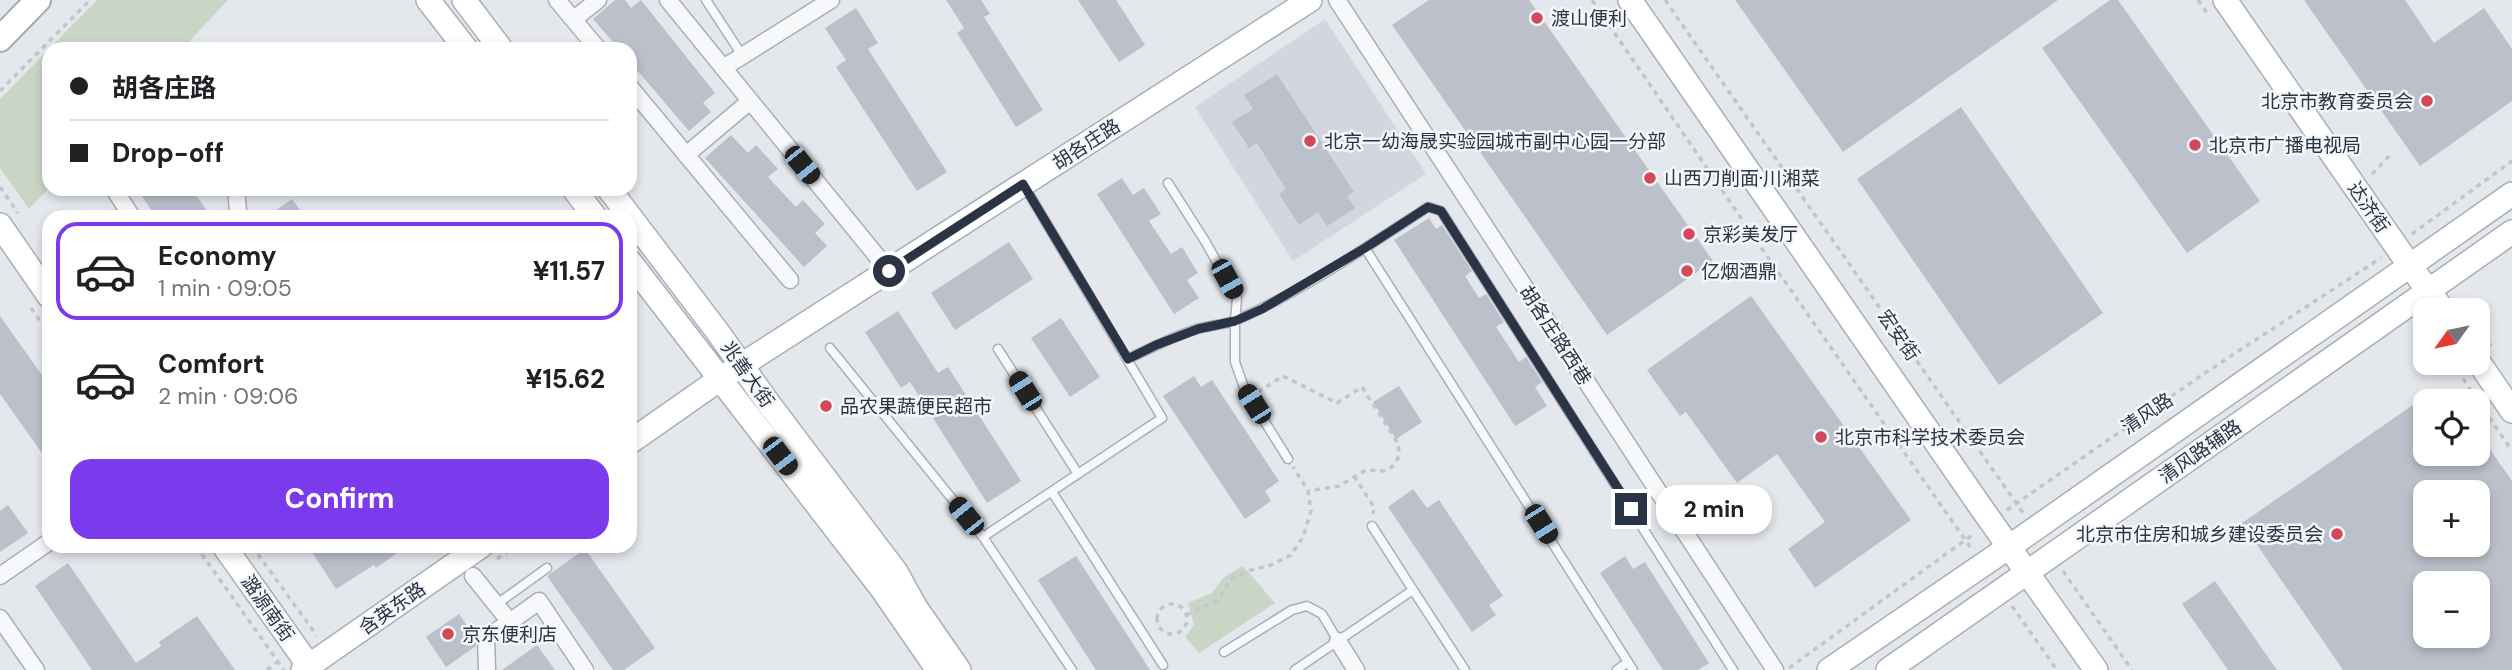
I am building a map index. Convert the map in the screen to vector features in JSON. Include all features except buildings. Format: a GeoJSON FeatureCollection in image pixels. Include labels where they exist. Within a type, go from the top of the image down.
{"type":"FeatureCollection","features":[{"type":"Feature","properties":{"kind":"main road"},"geometry":{"type":"LineString","coordinates":[[0,38],[38,0]]}},
{"type":"Feature","properties":{"kind":"street"},"geometry":{"type":"LineString","coordinates":[[428,0],[461,42]]}},
{"type":"Feature","properties":{"kind":"street"},"geometry":{"type":"LineString","coordinates":[[464,0],[496,42]]}},
{"type":"Feature","properties":{"kind":"street"},"geometry":{"type":"LineString","coordinates":[[557,0],[592,42]]}},
{"type":"Feature","properties":{"kind":"street"},"geometry":{"type":"LineString","coordinates":[[574,19],[598,0]]}},
{"type":"Feature","properties":{"kind":"street"},"geometry":{"type":"LineString","coordinates":[[668,0],[889,271]]}},
{"type":"Feature","properties":{"kind":"street"},"geometry":{"type":"LineString","coordinates":[[723,68],[831,0]]}},
{"type":"Feature","properties":{"kind":"street","name":"胡各庄路"},"geometry":{"type":"LineString","coordinates":[[720,379],[1310,0]]}},
{"type":"Feature","properties":{"kind":"street","name":"胡各庄路西巷"},"geometry":{"type":"LineString","coordinates":[[1337,0],[1775,670]]}},
{"type":"Feature","properties":{"kind":"street","name":"宏安街"},"geometry":{"type":"LineString","coordinates":[[1630,0],[2096,670]]}},
{"type":"Feature","properties":{"kind":"street","name":"达济街"},"geometry":{"type":"LineString","coordinates":[[2225,0],[2410,266],[2435,298]]}},
{"type":"Feature","properties":{"kind":"street"},"geometry":{"type":"LineString","coordinates":[[637,96],[790,280]]}},
{"type":"Feature","properties":{"kind":"street"},"geometry":{"type":"LineString","coordinates":[[686,155],[749,102]]}},
{"type":"Feature","properties":{"kind":"street","name":"清风路"},"geometry":{"type":"LineString","coordinates":[[1829,670],[2512,194]]}},
{"type":"Feature","properties":{"kind":"street","name":"兆善大街"},"geometry":{"type":"LineString","coordinates":[[613,196],[624,210]]}},
{"type":"Feature","properties":{"kind":"street"},"geometry":{"type":"LineString","coordinates":[[0,225],[42,286]]}},
{"type":"Feature","properties":{"kind":"street","name":"兆善大街"},"geometry":{"type":"LineString","coordinates":[[637,227],[896,572],[916,608],[959,670]]}},
{"type":"Feature","properties":{"kind":"street","name":"清风路辅路"},"geometry":{"type":"LineString","coordinates":[[1888,670],[2512,232]]}},
{"type":"Feature","properties":{"kind":"street","name":"兆善大街"},"geometry":{"type":"LineString","coordinates":[[637,271],[882,589],[938,670]]}},
{"type":"Feature","properties":{"kind":"street"},"geometry":{"type":"LineString","coordinates":[[2488,375],[2512,411]]}},
{"type":"Feature","properties":{"kind":"street"},"geometry":{"type":"LineString","coordinates":[[637,437],[720,379]]}},
{"type":"Feature","properties":{"kind":"street"},"geometry":{"type":"LineString","coordinates":[[0,576],[42,546]]}},
{"type":"Feature","properties":{"kind":"street","name":"潞源南街"},"geometry":{"type":"LineString","coordinates":[[229,553],[313,665]]}},
{"type":"Feature","properties":{"kind":"street","name":"含英东路"},"geometry":{"type":"LineString","coordinates":[[313,665],[471,553]]}},
{"type":"Feature","properties":{"kind":"street"},"geometry":{"type":"LineString","coordinates":[[473,576],[510,622]]}},
{"type":"Feature","properties":{"kind":"street"},"geometry":{"type":"LineString","coordinates":[[487,670],[486,638],[538,601],[585,670]]}},
{"type":"Feature","properties":{"kind":"street"},"geometry":{"type":"LineString","coordinates":[[0,618],[36,670]]}},
{"type":"Feature","properties":{"kind":"street"},"geometry":{"type":"LineString","coordinates":[[1338,641],[1356,670]]}},
{"type":"Feature","properties":{"kind":"lane"},"geometry":{"type":"LineString","coordinates":[[706,0],[742,55]]}},
{"type":"Feature","properties":{"kind":"lane"},"geometry":{"type":"LineString","coordinates":[[1168,183],[1237,298],[1235,362],[1245,390],[1288,459]]}},
{"type":"Feature","properties":{"kind":"lane"},"geometry":{"type":"LineString","coordinates":[[983,537],[1162,418],[1023,184]]}},
{"type":"Feature","properties":{"kind":"lane"},"geometry":{"type":"LineString","coordinates":[[1128,359],[1198,329],[1235,321],[1262,309],[1428,207],[1441,211],[1733,670]]}},
{"type":"Feature","properties":{"kind":"lane"},"geometry":{"type":"LineString","coordinates":[[1365,248],[1630,666],[1617,670]]}},
{"type":"Feature","properties":{"kind":"lane"},"geometry":{"type":"LineString","coordinates":[[830,348],[983,537],[1072,670]]}},
{"type":"Feature","properties":{"kind":"lane"},"geometry":{"type":"LineString","coordinates":[[998,349],[1078,474]]}},
{"type":"Feature","properties":{"kind":"lane"},"geometry":{"type":"LineString","coordinates":[[1052,492],[1163,665]]}},
{"type":"Feature","properties":{"kind":"lane"},"geometry":{"type":"LineString","coordinates":[[1372,526],[1465,670]]}},
{"type":"Feature","properties":{"kind":"lane"},"geometry":{"type":"LineString","coordinates":[[497,604],[547,568]]}},
{"type":"Feature","properties":{"kind":"lane"},"geometry":{"type":"LineString","coordinates":[[1295,670],[1413,590]]}},
{"type":"Feature","properties":{"kind":"lane"},"geometry":{"type":"LineString","coordinates":[[1224,652],[1292,610],[1307,606],[1322,614],[1338,641]]}},
{"type":"Feature","properties":{"kind":"path"},"geometry":{"type":"LineString","coordinates":[[48,42],[90,0]]}},
{"type":"Feature","properties":{"kind":"path"},"geometry":{"type":"LineString","coordinates":[[1592,0],[1983,565]]}},
{"type":"Feature","properties":{"kind":"path","name":"宏安街"},"geometry":{"type":"LineString","coordinates":[[1665,0],[2034,529]]}},
{"type":"Feature","properties":{"kind":"path"},"geometry":{"type":"LineString","coordinates":[[0,91],[42,49]]}},
{"type":"Feature","properties":{"kind":"path"},"geometry":{"type":"LineString","coordinates":[[2372,174],[2392,153]]}},
{"type":"Feature","properties":{"kind":"path","name":"清风路"},"geometry":{"type":"LineString","coordinates":[[1786,670],[2016,503],[2396,246],[2512,161]]}},
{"type":"Feature","properties":{"kind":"path"},"geometry":{"type":"LineString","coordinates":[[1254,404],[1257,392],[1283,376],[1337,402],[1362,387],[1398,445],[1398,458],[1392,467],[1383,471],[1366,470],[1339,486],[1308,491]]}},
{"type":"Feature","properties":{"kind":"path"},"geometry":{"type":"LineString","coordinates":[[2490,419],[2512,451]]}},
{"type":"Feature","properties":{"kind":"path"},"geometry":{"type":"LineString","coordinates":[[1186,615],[1218,600],[1230,580],[1291,555],[1303,537],[1311,511],[1308,491],[1288,459]]}},
{"type":"Feature","properties":{"kind":"path"},"geometry":{"type":"LineString","coordinates":[[1354,476],[1374,507],[1372,526]]}},
{"type":"Feature","properties":{"kind":"path","name":"潞源南街"},"geometry":{"type":"LineString","coordinates":[[201,553],[284,670]]}},
{"type":"Feature","properties":{"kind":"path","name":"潞源南街"},"geometry":{"type":"LineString","coordinates":[[256,553],[313,665]]}},
{"type":"Feature","properties":{"kind":"path"},"geometry":{"type":"LineString","coordinates":[[2052,554],[2132,670]]}},
{"type":"Feature","properties":{"kind":"path"},"geometry":{"type":"LineString","coordinates":[[2001,590],[2057,670]]}},
{"type":"Feature","properties":{"kind":"path"},"geometry":{"type":"LineString","coordinates":[[1170,604],[1180,607],[1186,615],[1184,628],[1176,634],[1167,634],[1157,623],[1158,613],[1170,604]]}},
{"type":"Feature","properties":{"kind":"shaded area","name":"北京一幼海晟实验园城市副中心园一分部"},"geometry":{"type":"Polygon","coordinates":[[[1325,19],[1426,174],[1293,261],[1195,107],[1325,19]]]}},
{"type":"Feature","properties":{"kind":"green space"},"geometry":{"type":"Polygon","coordinates":[[[97,0],[228,0],[189,42],[56,42],[97,0]]]}},
{"type":"Feature","properties":{"kind":"green space"},"geometry":{"type":"Polygon","coordinates":[[[42,56],[42,195],[29,209],[0,168],[0,99],[42,56]]]}},
{"type":"Feature","properties":{"kind":"green space"},"geometry":{"type":"Polygon","coordinates":[[[1243,566],[1275,603],[1199,653],[1185,637],[1194,625],[1188,603],[1212,593],[1224,577],[1243,566]]]}},
{"type":"Feature","properties":{"kind":"place","name":"渡山便利"},"geometry":{"type":"Point","coordinates":[1537,18]}},
{"type":"Feature","properties":{"kind":"place","name":"北京市教育委员会"},"geometry":{"type":"Point","coordinates":[2427,101]}},
{"type":"Feature","properties":{"kind":"place","name":"北京一幼海晟实验园城市副中心园一分部"},"geometry":{"type":"Point","coordinates":[1310,141]}},
{"type":"Feature","properties":{"kind":"place","name":"北京市广播电视局"},"geometry":{"type":"Point","coordinates":[2195,145]}},
{"type":"Feature","properties":{"kind":"place","name":"山西刀削面·川湘菜"},"geometry":{"type":"Point","coordinates":[1650,178]}},
{"type":"Feature","properties":{"kind":"place","name":"京彩美发厅"},"geometry":{"type":"Point","coordinates":[1689,234]}},
{"type":"Feature","properties":{"kind":"place","name":"亿烟酒鼎"},"geometry":{"type":"Point","coordinates":[1687,271]}},
{"type":"Feature","properties":{"kind":"place","name":"品农果蔬便民超市"},"geometry":{"type":"Point","coordinates":[826,406]}},
{"type":"Feature","properties":{"kind":"place","name":"北京市科学技术委员会"},"geometry":{"type":"Point","coordinates":[1821,437]}},
{"type":"Feature","properties":{"kind":"place","name":"北京市住房和城乡建设委员会"},"geometry":{"type":"Point","coordinates":[2337,534]}},
{"type":"Feature","properties":{"kind":"place","name":"京东便利店"},"geometry":{"type":"Point","coordinates":[448,634]}},
{"type":"Feature","properties":{"kind":"route"},"geometry":{"type":"LineString","coordinates":[[889,271],[1023,184],[1128,359],[1198,329],[1235,321],[1262,309],[1428,207],[1441,211],[1631,509]]}}]}
